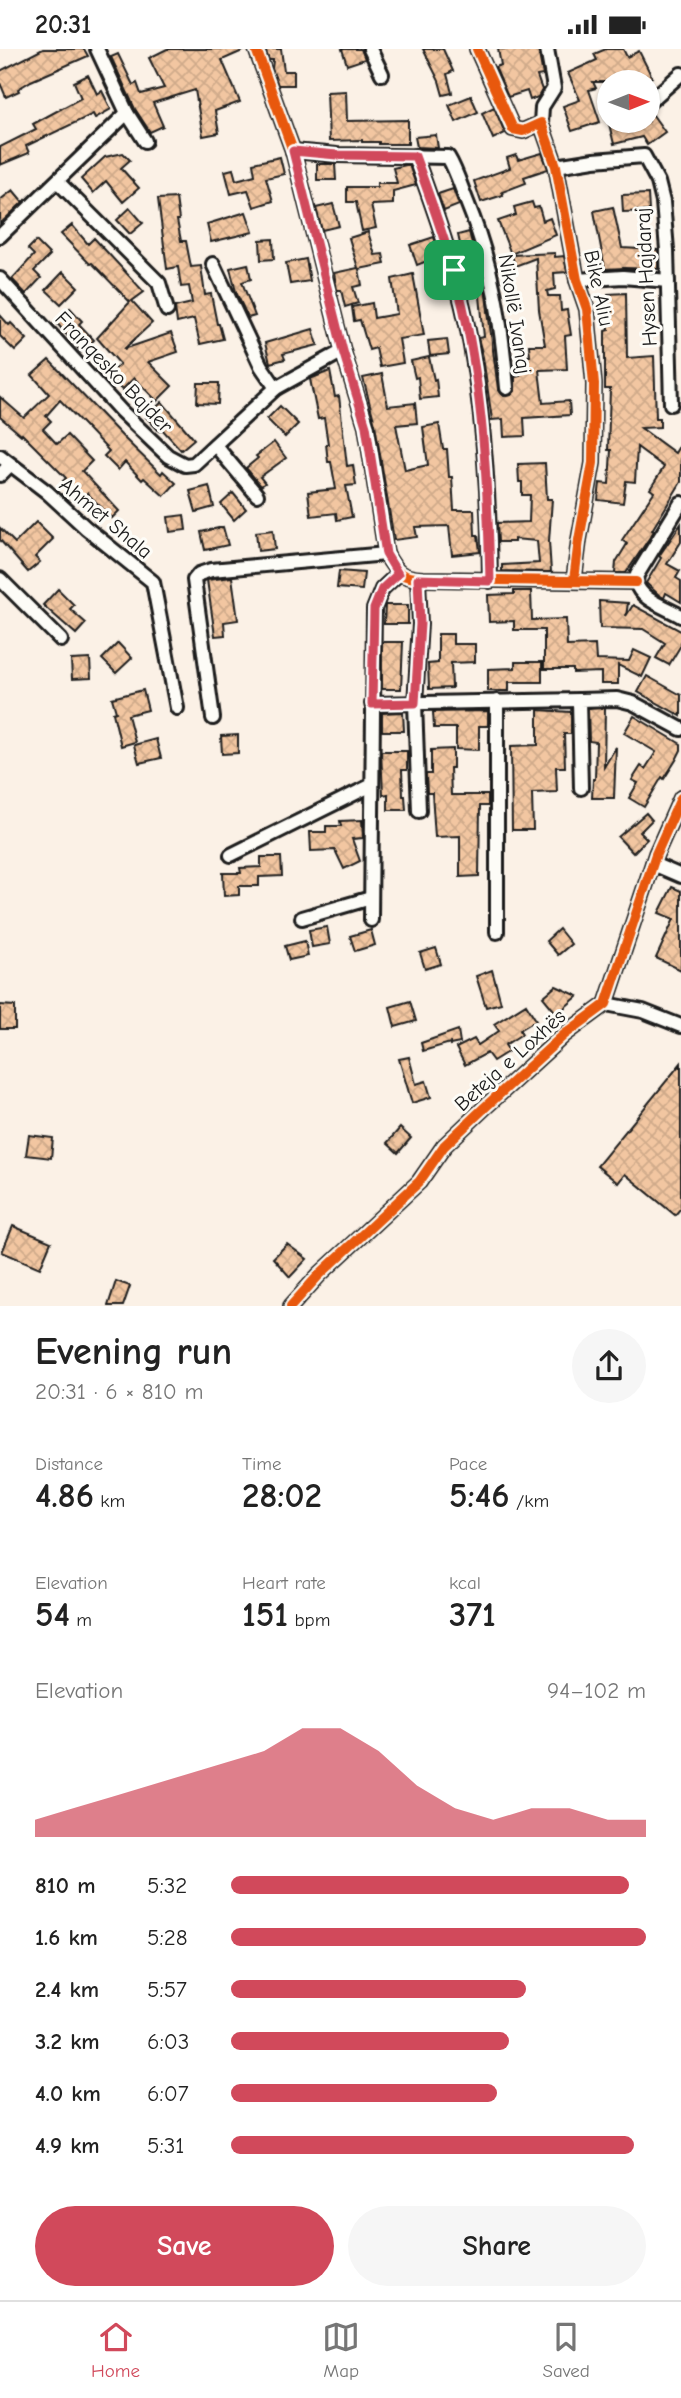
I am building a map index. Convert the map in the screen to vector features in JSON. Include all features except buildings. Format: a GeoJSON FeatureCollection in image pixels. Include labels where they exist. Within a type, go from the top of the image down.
{"type":"FeatureCollection","features":[{"type":"Feature","properties":{"kind":"street"},"geometry":{"type":"LineString","coordinates":[[97,49],[127,113],[145,141]]}},
{"type":"Feature","properties":{"kind":"street"},"geometry":{"type":"LineString","coordinates":[[256,49],[293,151],[343,351],[366,426],[386,554],[398,574],[418,579],[636,582]]}},
{"type":"Feature","properties":{"kind":"street"},"geometry":{"type":"LineString","coordinates":[[370,49],[382,74]]}},
{"type":"Feature","properties":{"kind":"street"},"geometry":{"type":"LineString","coordinates":[[477,49],[509,124],[513,129],[523,131],[541,123],[542,107],[554,88],[548,49]]}},
{"type":"Feature","properties":{"kind":"street"},"geometry":{"type":"LineString","coordinates":[[660,92],[681,73]]}},
{"type":"Feature","properties":{"kind":"street"},"geometry":{"type":"LineString","coordinates":[[0,236],[127,113]]}},
{"type":"Feature","properties":{"kind":"street","name":"Bike Aliu"},"geometry":{"type":"LineString","coordinates":[[541,123],[556,166],[577,280],[587,309],[594,384],[593,463],[574,580]]}},
{"type":"Feature","properties":{"kind":"street","name":"Nikollë Ivanaj"},"geometry":{"type":"LineString","coordinates":[[293,151],[337,155],[447,157],[480,231],[498,306],[507,388]]}},
{"type":"Feature","properties":{"kind":"street"},"geometry":{"type":"LineString","coordinates":[[415,156],[454,270],[467,325],[475,372],[484,466],[490,581]]}},
{"type":"Feature","properties":{"kind":"street","name":"Hysen Hajdaraj"},"geometry":{"type":"LineString","coordinates":[[556,166],[643,156],[658,182],[663,202],[668,281],[671,404]]}},
{"type":"Feature","properties":{"kind":"street"},"geometry":{"type":"LineString","coordinates":[[58,182],[159,283],[167,310]]}},
{"type":"Feature","properties":{"kind":"street"},"geometry":{"type":"LineString","coordinates":[[213,264],[261,366],[276,389]]}},
{"type":"Feature","properties":{"kind":"street"},"geometry":{"type":"LineString","coordinates":[[577,280],[623,277],[668,281]]}},
{"type":"Feature","properties":{"kind":"street","name":"Franqesko Bajder"},"geometry":{"type":"LineString","coordinates":[[0,279],[121,411],[168,456],[185,465],[194,464],[276,389],[343,351]]}},
{"type":"Feature","properties":{"kind":"street"},"geometry":{"type":"LineString","coordinates":[[215,445],[257,495]]}},
{"type":"Feature","properties":{"kind":"street","name":"Ahmet Shala"},"geometry":{"type":"LineString","coordinates":[[0,456],[153,582],[177,708]]}},
{"type":"Feature","properties":{"kind":"street"},"geometry":{"type":"LineString","coordinates":[[0,475],[10,465]]}},
{"type":"Feature","properties":{"kind":"street"},"geometry":{"type":"LineString","coordinates":[[681,503],[637,575],[636,582],[638,591],[681,616]]}},
{"type":"Feature","properties":{"kind":"street"},"geometry":{"type":"LineString","coordinates":[[213,718],[194,580],[199,574],[211,570],[386,554]]}},
{"type":"Feature","properties":{"kind":"street"},"geometry":{"type":"LineString","coordinates":[[371,920],[374,609],[382,589],[398,574]]}},
{"type":"Feature","properties":{"kind":"street"},"geometry":{"type":"LineString","coordinates":[[0,579],[61,640]]}},
{"type":"Feature","properties":{"kind":"street"},"geometry":{"type":"LineString","coordinates":[[418,579],[420,624],[415,703],[419,811]]}},
{"type":"Feature","properties":{"kind":"street"},"geometry":{"type":"LineString","coordinates":[[579,699],[581,788]]}},
{"type":"Feature","properties":{"kind":"street"},"geometry":{"type":"LineString","coordinates":[[372,704],[617,699],[633,703],[681,729]]}},
{"type":"Feature","properties":{"kind":"street"},"geometry":{"type":"LineString","coordinates":[[497,701],[497,932]]}},
{"type":"Feature","properties":{"kind":"street"},"geometry":{"type":"LineString","coordinates":[[231,855],[372,785]]}},
{"type":"Feature","properties":{"kind":"street"},"geometry":{"type":"LineString","coordinates":[[681,798],[653,864],[606,1004],[643,1011],[681,1026]]}},
{"type":"Feature","properties":{"kind":"street"},"geometry":{"type":"LineString","coordinates":[[653,864],[681,876]]}},
{"type":"Feature","properties":{"kind":"street"},"geometry":{"type":"LineString","coordinates":[[302,918],[371,898]]}},
{"type":"Feature","properties":{"kind":"street","name":"Beteja e Loxhës"},"geometry":{"type":"LineString","coordinates":[[291,1306],[319,1275],[419,1182],[444,1146],[556,1042],[606,1004]]}},
{"type":"Feature","properties":{"kind":"cycle path"},"geometry":{"type":"LineString","coordinates":[[256,49],[293,151],[343,351],[366,426],[386,554],[393,566],[404,575],[423,579],[636,582]]}},
{"type":"Feature","properties":{"kind":"cycle path"},"geometry":{"type":"LineString","coordinates":[[477,49],[513,129],[523,131],[541,123],[556,166],[577,280],[587,309],[594,384],[593,463],[574,580]]}},
{"type":"Feature","properties":{"kind":"cycle path"},"geometry":{"type":"LineString","coordinates":[[291,1306],[319,1275],[419,1182],[444,1146],[564,1035],[606,1004],[656,854],[681,798]]}},
{"type":"Feature","properties":{"kind":"route"},"geometry":{"type":"LineString","coordinates":[[293,151],[337,155],[415,156],[454,270],[475,372],[485,478],[490,581],[418,579],[420,624],[415,703],[372,704],[374,609],[382,589],[398,574],[386,554],[366,426],[343,351],[293,151]]}}]}
